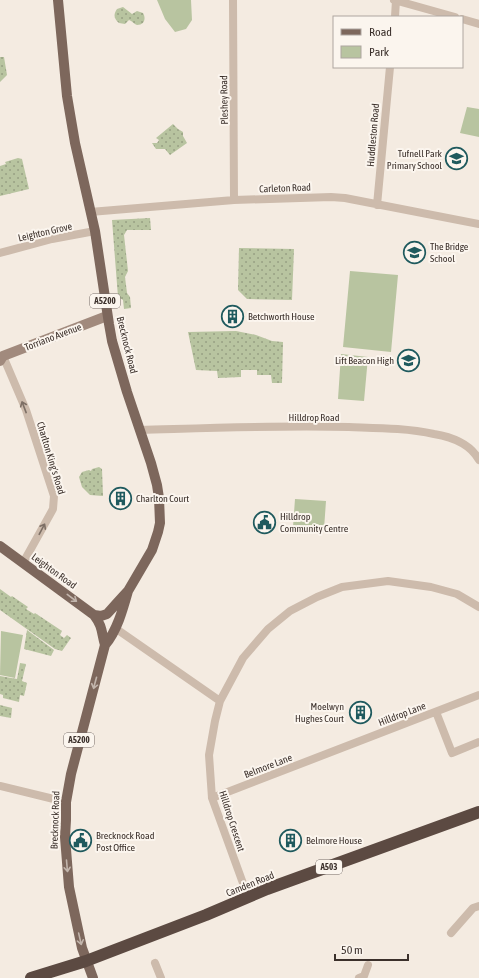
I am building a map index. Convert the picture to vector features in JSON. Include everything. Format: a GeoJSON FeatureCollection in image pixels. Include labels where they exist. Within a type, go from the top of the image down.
{"type":"FeatureCollection","features":[{"type":"Feature","properties":{"kind":"highway","name":"Camden Road"},"geometry":{"type":"LineString","coordinates":[[31,978],[86,961],[201,918],[248,897],[479,812]]}},
{"type":"Feature","properties":{"kind":"main road","name":"Brecknock Road"},"geometry":{"type":"LineString","coordinates":[[58,0],[67,96],[75,143],[95,231],[107,316],[116,355],[150,457],[157,485],[160,523],[152,550],[128,591],[107,614],[102,616],[94,614]]}},
{"type":"Feature","properties":{"kind":"main road","name":"Leighton Road"},"geometry":{"type":"LineString","coordinates":[[0,546],[94,614]]}},
{"type":"Feature","properties":{"kind":"main road","name":"Brecknock Road"},"geometry":{"type":"LineString","coordinates":[[86,961],[74,918],[69,887],[65,837],[66,802],[77,748],[105,645],[110,639],[124,606],[128,591]]}},
{"type":"Feature","properties":{"kind":"main road","name":"A5200"},"geometry":{"type":"LineString","coordinates":[[94,614],[102,628],[105,645]]}},
{"type":"Feature","properties":{"kind":"main road","name":"A5200"},"geometry":{"type":"LineString","coordinates":[[86,961],[93,978]]}},
{"type":"Feature","properties":{"kind":"street","name":"Pleshey Road"},"geometry":{"type":"LineString","coordinates":[[233,0],[234,200]]}},
{"type":"Feature","properties":{"kind":"street"},"geometry":{"type":"LineString","coordinates":[[395,16],[396,0],[452,16]]}},
{"type":"Feature","properties":{"kind":"street"},"geometry":{"type":"LineString","coordinates":[[463,19],[479,24]]}},
{"type":"Feature","properties":{"kind":"street","name":"Huddleston Road"},"geometry":{"type":"LineString","coordinates":[[378,205],[390,68]]}},
{"type":"Feature","properties":{"kind":"street","name":"Carleton Road"},"geometry":{"type":"LineString","coordinates":[[90,212],[234,200],[331,197],[345,198],[479,224]]}},
{"type":"Feature","properties":{"kind":"street","name":"Leighton Grove"},"geometry":{"type":"LineString","coordinates":[[0,254],[52,239],[95,231]]}},
{"type":"Feature","properties":{"kind":"street","name":"Torriano Avenue"},"geometry":{"type":"LineString","coordinates":[[2,358],[107,316]]}},
{"type":"Feature","properties":{"kind":"street","name":"Charlton King's Road"},"geometry":{"type":"LineString","coordinates":[[2,358],[26,410],[54,496],[53,509],[23,563]]}},
{"type":"Feature","properties":{"kind":"street","name":"Hilldrop Road"},"geometry":{"type":"LineString","coordinates":[[140,430],[313,427],[401,430],[434,434],[456,440],[472,449],[479,460]]}},
{"type":"Feature","properties":{"kind":"street","name":"Hilldrop Crescent"},"geometry":{"type":"LineString","coordinates":[[248,897],[212,798],[209,755],[220,701],[243,658],[268,629],[299,606],[342,587],[388,581],[431,586],[457,594],[479,607]]}},
{"type":"Feature","properties":{"kind":"street"},"geometry":{"type":"LineString","coordinates":[[114,628],[220,701]]}},
{"type":"Feature","properties":{"kind":"street","name":"Hilldrop Lane"},"geometry":{"type":"LineString","coordinates":[[332,752],[479,695]]}},
{"type":"Feature","properties":{"kind":"street"},"geometry":{"type":"LineString","coordinates":[[436,712],[452,753],[479,742]]}},
{"type":"Feature","properties":{"kind":"street","name":"Belmore Lane"},"geometry":{"type":"LineString","coordinates":[[212,798],[332,752]]}},
{"type":"Feature","properties":{"kind":"street"},"geometry":{"type":"LineString","coordinates":[[0,786],[66,802]]}},
{"type":"Feature","properties":{"kind":"street"},"geometry":{"type":"LineString","coordinates":[[451,933],[473,908],[479,906]]}},
{"type":"Feature","properties":{"kind":"street"},"geometry":{"type":"LineString","coordinates":[[155,963],[161,978]]}},
{"type":"Feature","properties":{"kind":"street"},"geometry":{"type":"LineString","coordinates":[[359,978],[364,976],[368,965]]}},
{"type":"Feature","properties":{"kind":"green space"},"geometry":{"type":"Polygon","coordinates":[[[157,0],[191,0],[192,20],[186,29],[175,32],[165,19],[157,0]]]}},
{"type":"Feature","properties":{"kind":"green space"},"geometry":{"type":"Polygon","coordinates":[[[123,7],[132,14],[137,11],[143,13],[145,19],[143,23],[137,25],[129,20],[125,24],[119,23],[115,18],[115,13],[117,9],[123,7]]]}},
{"type":"Feature","properties":{"kind":"green space"},"geometry":{"type":"Polygon","coordinates":[[[0,57],[4,57],[7,75],[0,82],[0,57]]]}},
{"type":"Feature","properties":{"kind":"green space"},"geometry":{"type":"Polygon","coordinates":[[[467,107],[479,109],[479,137],[460,133],[467,107]]]}},
{"type":"Feature","properties":{"kind":"green space"},"geometry":{"type":"Polygon","coordinates":[[[173,124],[183,132],[183,136],[187,143],[170,155],[165,149],[156,149],[152,143],[157,143],[159,140],[156,138],[173,124]]]}},
{"type":"Feature","properties":{"kind":"green space"},"geometry":{"type":"Polygon","coordinates":[[[18,158],[22,159],[29,189],[0,196],[0,166],[6,164],[5,162],[18,158]]]}},
{"type":"Feature","properties":{"kind":"green space"},"geometry":{"type":"Polygon","coordinates":[[[150,218],[151,230],[127,230],[124,235],[128,271],[125,277],[131,308],[124,309],[123,300],[118,297],[112,220],[150,218]]]}},
{"type":"Feature","properties":{"kind":"green space"},"geometry":{"type":"Polygon","coordinates":[[[239,248],[294,249],[292,300],[247,299],[238,290],[239,248]]]}},
{"type":"Feature","properties":{"kind":"green space"},"geometry":{"type":"Polygon","coordinates":[[[350,271],[398,275],[391,352],[343,347],[350,271]]]}},
{"type":"Feature","properties":{"kind":"green space"},"geometry":{"type":"Polygon","coordinates":[[[236,331],[256,335],[272,341],[283,342],[282,383],[272,383],[271,375],[257,375],[257,370],[241,370],[241,377],[218,378],[217,371],[196,370],[188,332],[236,331]]]}},
{"type":"Feature","properties":{"kind":"green space"},"geometry":{"type":"Polygon","coordinates":[[[341,354],[368,357],[364,401],[338,399],[341,354]]]}},
{"type":"Feature","properties":{"kind":"green space"},"geometry":{"type":"Polygon","coordinates":[[[99,467],[102,469],[103,496],[90,495],[82,487],[79,477],[82,472],[89,470],[91,471],[92,469],[99,467]]]}},
{"type":"Feature","properties":{"kind":"green space"},"geometry":{"type":"Polygon","coordinates":[[[295,499],[326,501],[324,529],[293,527],[295,499]]]}},
{"type":"Feature","properties":{"kind":"green space"},"geometry":{"type":"Polygon","coordinates":[[[0,589],[28,607],[26,609],[34,614],[35,613],[62,631],[60,635],[64,638],[67,635],[71,638],[62,651],[55,649],[0,610],[0,589]]]}},
{"type":"Feature","properties":{"kind":"green space"},"geometry":{"type":"Polygon","coordinates":[[[27,630],[54,650],[51,656],[24,649],[27,630]]]}},
{"type":"Feature","properties":{"kind":"green space"},"geometry":{"type":"Polygon","coordinates":[[[1,631],[23,635],[15,678],[0,675],[1,631]]]}},
{"type":"Feature","properties":{"kind":"green space"},"geometry":{"type":"Polygon","coordinates":[[[20,663],[26,664],[22,681],[27,683],[24,696],[20,695],[19,702],[3,698],[3,695],[0,694],[0,676],[17,679],[20,663]]]}},
{"type":"Feature","properties":{"kind":"green space"},"geometry":{"type":"Polygon","coordinates":[[[0,705],[12,708],[11,718],[0,716],[0,705]]]}},
{"type":"Feature","properties":{"kind":"place","name":"Tufnell Park Primary School"},"geometry":{"type":"Point","coordinates":[457,159]}},
{"type":"Feature","properties":{"kind":"place","name":"The Bridge School"},"geometry":{"type":"Point","coordinates":[414,252]}},
{"type":"Feature","properties":{"kind":"place","name":"Betchworth House"},"geometry":{"type":"Point","coordinates":[233,316]}},
{"type":"Feature","properties":{"kind":"place","name":"Lift Beacon High"},"geometry":{"type":"Point","coordinates":[409,360]}},
{"type":"Feature","properties":{"kind":"place","name":"Charlton Court"},"geometry":{"type":"Point","coordinates":[121,498]}},
{"type":"Feature","properties":{"kind":"place","name":"Hilldrop Community Centre"},"geometry":{"type":"Point","coordinates":[265,522]}},
{"type":"Feature","properties":{"kind":"place","name":"Moelwyn Hughes Court"},"geometry":{"type":"Point","coordinates":[360,712]}},
{"type":"Feature","properties":{"kind":"place","name":"Belmore House"},"geometry":{"type":"Point","coordinates":[290,840]}},
{"type":"Feature","properties":{"kind":"place","name":"Brecknock Road Post Office"},"geometry":{"type":"Point","coordinates":[81,841]}}]}
